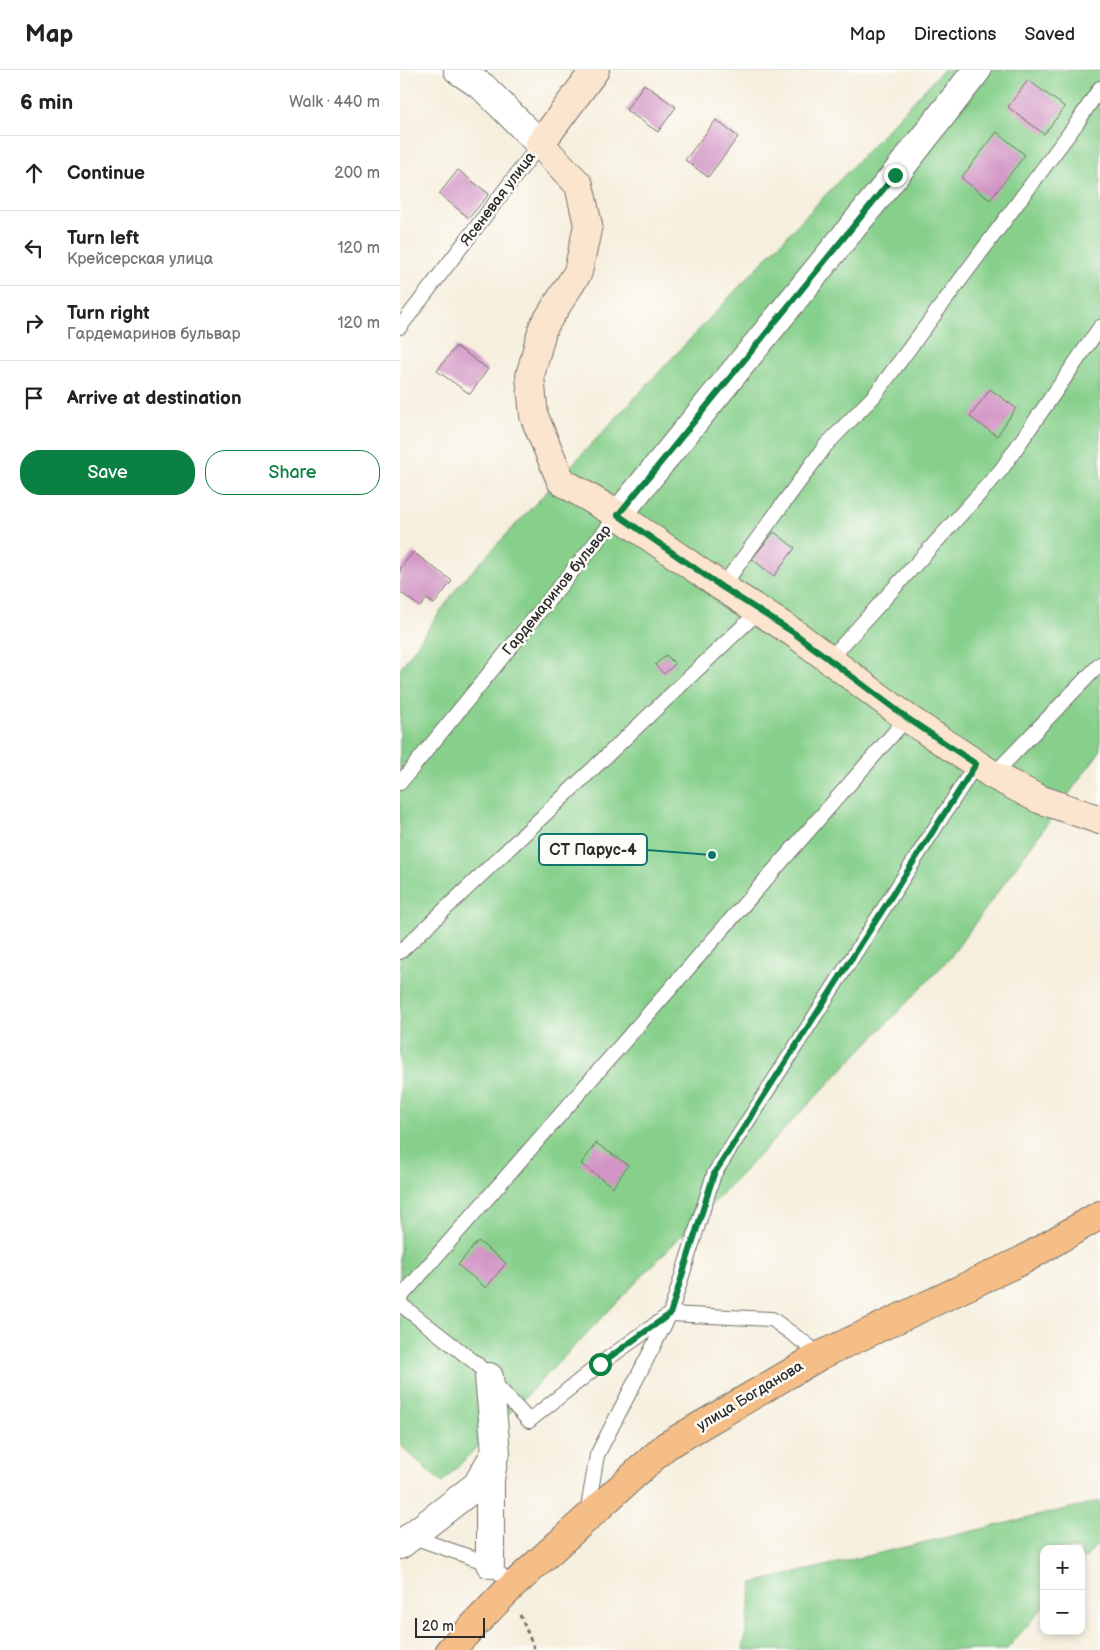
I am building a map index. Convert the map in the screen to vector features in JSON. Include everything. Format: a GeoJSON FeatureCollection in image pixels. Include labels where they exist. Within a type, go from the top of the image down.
{"type":"FeatureCollection","features":[{"type":"Feature","properties":{"kind":"main road","name":"улица Богданова"},"geometry":{"type":"LineString","coordinates":[[450,1650],[509,1589],[666,1446],[821,1355],[1023,1260],[1100,1215]]}},
{"type":"Feature","properties":{"kind":"street"},"geometry":{"type":"LineString","coordinates":[[458,70],[482,87],[579,185],[588,225],[578,272],[543,327],[530,376],[534,416],[562,481],[618,515],[722,587],[794,633],[907,718],[984,769],[1039,799],[1100,820]]}},
{"type":"Feature","properties":{"kind":"street","name":"Ясеневая улица"},"geometry":{"type":"LineString","coordinates":[[540,144],[595,70]]}},
{"type":"Feature","properties":{"kind":"street","name":"Гардемаринов бульвар"},"geometry":{"type":"LineString","coordinates":[[618,515],[895,175],[977,70]]}},
{"type":"Feature","properties":{"kind":"street"},"geometry":{"type":"LineString","coordinates":[[489,1377],[496,1452],[490,1479],[490,1564]]}},
{"type":"Feature","properties":{"kind":"street"},"geometry":{"type":"LineString","coordinates":[[404,1539],[477,1485],[496,1452]]}},
{"type":"Feature","properties":{"kind":"lane"},"geometry":{"type":"LineString","coordinates":[[722,587],[826,445],[874,396],[1077,123],[1100,88]]}},
{"type":"Feature","properties":{"kind":"lane","name":"Ясеневая улица"},"geometry":{"type":"LineString","coordinates":[[400,327],[540,144]]}},
{"type":"Feature","properties":{"kind":"lane"},"geometry":{"type":"LineString","coordinates":[[829,660],[1001,470],[1100,327]]}},
{"type":"Feature","properties":{"kind":"lane","name":"Гардемаринов бульвар"},"geometry":{"type":"LineString","coordinates":[[400,783],[618,515]]}},
{"type":"Feature","properties":{"kind":"lane"},"geometry":{"type":"LineString","coordinates":[[400,952],[759,611]]}},
{"type":"Feature","properties":{"kind":"lane"},"geometry":{"type":"LineString","coordinates":[[586,1520],[597,1455],[670,1314],[714,1174],[984,769],[1100,664]]}},
{"type":"Feature","properties":{"kind":"lane"},"geometry":{"type":"LineString","coordinates":[[400,1298],[907,718]]}},
{"type":"Feature","properties":{"kind":"lane"},"geometry":{"type":"LineString","coordinates":[[400,1304],[477,1364],[529,1421],[600,1364],[670,1314],[772,1319],[821,1355]]}},
{"type":"Feature","properties":{"kind":"lane"},"geometry":{"type":"LineString","coordinates":[[404,1539],[490,1564],[503,1577],[509,1589]]}},
{"type":"Feature","properties":{"kind":"path"},"geometry":{"type":"LineString","coordinates":[[509,1589],[535,1650]]}},
{"type":"Feature","properties":{"kind":"green space"},"geometry":{"type":"Polygon","coordinates":[[[943,70],[1100,70],[1100,751],[949,959],[442,1483],[400,1445],[400,669],[459,585],[943,70]]]}},
{"type":"Feature","properties":{"kind":"green space"},"geometry":{"type":"Polygon","coordinates":[[[1100,1501],[1100,1541],[1085,1558],[1085,1545],[1040,1545],[1040,1611],[1006,1650],[743,1650],[753,1583],[1100,1501]]]}},
{"type":"Feature","properties":{"kind":"building"},"geometry":{"type":"Polygon","coordinates":[[[1028,80],[1065,107],[1044,134],[1008,107],[1028,80]]]}},
{"type":"Feature","properties":{"kind":"building"},"geometry":{"type":"Polygon","coordinates":[[[644,84],[676,107],[658,132],[626,110],[644,84]]]}},
{"type":"Feature","properties":{"kind":"building"},"geometry":{"type":"Polygon","coordinates":[[[716,120],[738,137],[708,177],[685,160],[716,120]]]}},
{"type":"Feature","properties":{"kind":"building"},"geometry":{"type":"Polygon","coordinates":[[[997,132],[1025,155],[990,200],[961,178],[997,132]]]}},
{"type":"Feature","properties":{"kind":"building"},"geometry":{"type":"Polygon","coordinates":[[[458,170],[489,194],[469,218],[439,194],[458,170]]]}},
{"type":"Feature","properties":{"kind":"building"},"geometry":{"type":"Polygon","coordinates":[[[456,346],[488,369],[470,394],[437,371],[456,346]]]}},
{"type":"Feature","properties":{"kind":"building"},"geometry":{"type":"Polygon","coordinates":[[[990,389],[1016,408],[997,436],[970,417],[990,389]]]}},
{"type":"Feature","properties":{"kind":"building"},"geometry":{"type":"Polygon","coordinates":[[[774,532],[795,548],[774,576],[752,559],[774,532]]]}},
{"type":"Feature","properties":{"kind":"building"},"geometry":{"type":"Polygon","coordinates":[[[413,552],[452,581],[434,604],[427,599],[420,607],[400,592],[400,569],[413,552]]]}},
{"type":"Feature","properties":{"kind":"building"},"geometry":{"type":"Polygon","coordinates":[[[666,655],[675,664],[664,674],[655,665],[666,655]]]}},
{"type":"Feature","properties":{"kind":"building"},"geometry":{"type":"Polygon","coordinates":[[[596,1143],[628,1165],[613,1187],[581,1164],[596,1143]]]}},
{"type":"Feature","properties":{"kind":"building"},"geometry":{"type":"Polygon","coordinates":[[[478,1241],[506,1263],[486,1288],[458,1265],[478,1241]]]}},
{"type":"Feature","properties":{"kind":"place","name":"СТ Парус-4"},"geometry":{"type":"Point","coordinates":[712,855]}},
{"type":"Feature","properties":{"kind":"route"},"geometry":{"type":"LineString","coordinates":[[600,1364],[670,1314],[714,1174],[976,764],[907,718],[794,633],[722,587],[618,515],[895,175]]}}]}
